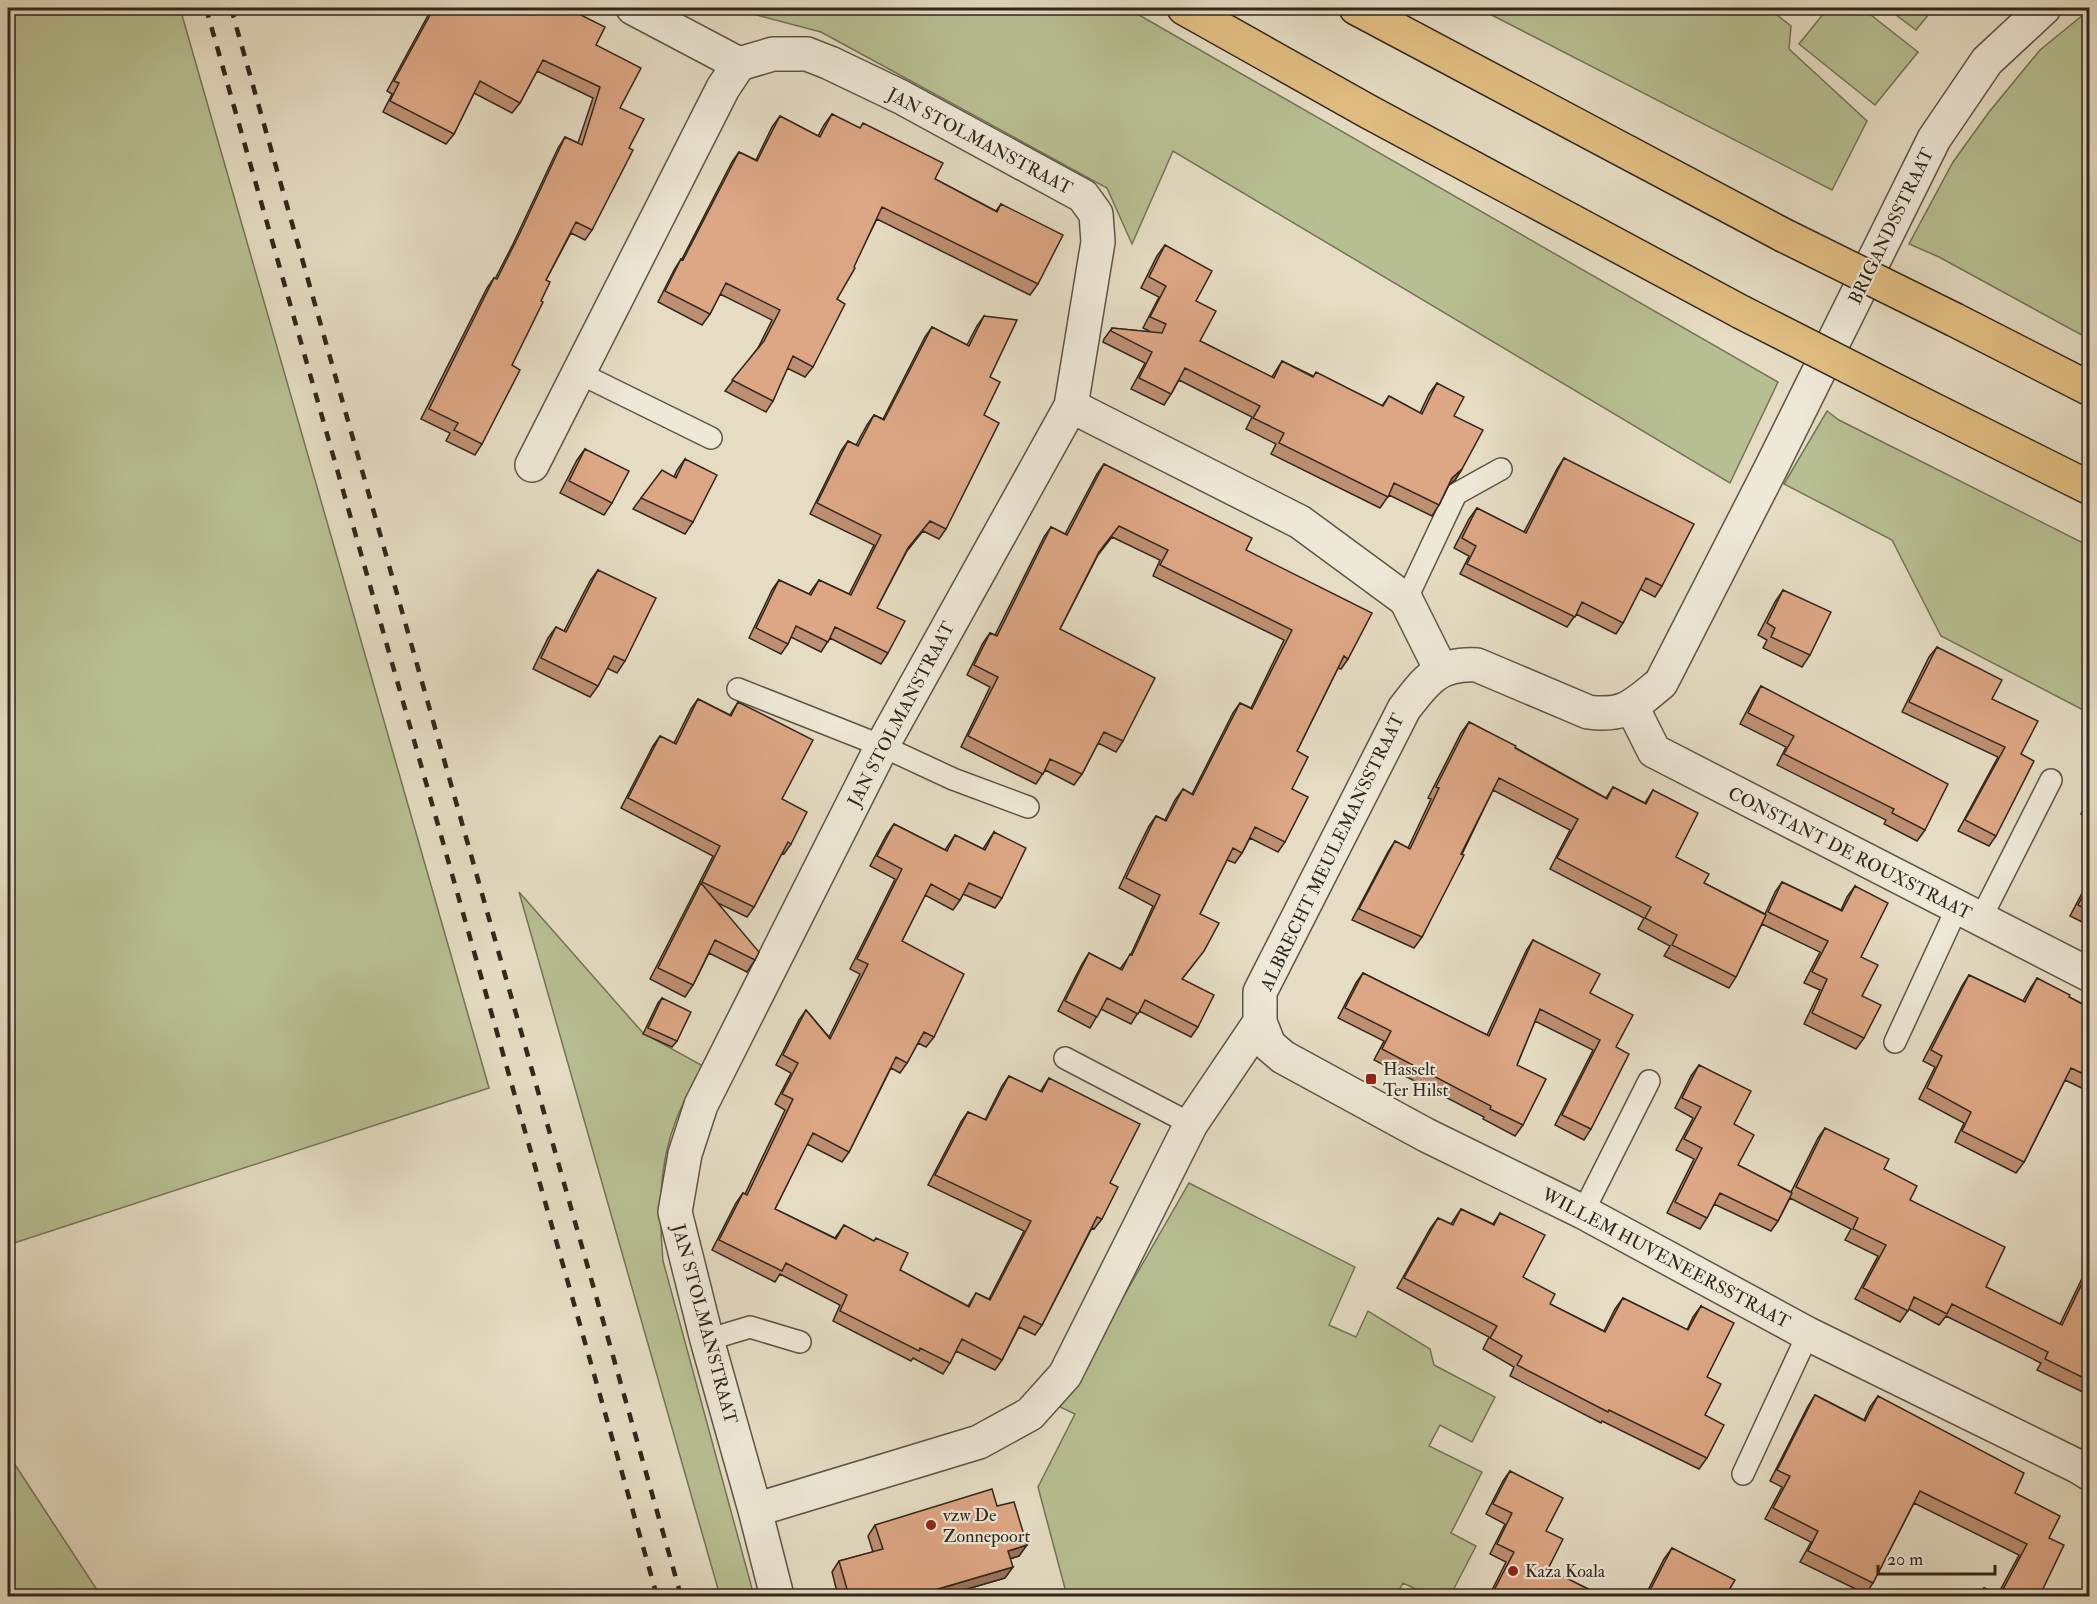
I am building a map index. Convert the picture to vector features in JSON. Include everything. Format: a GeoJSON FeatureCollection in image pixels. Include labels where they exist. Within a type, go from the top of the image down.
{"type":"FeatureCollection","features":[{"type":"Feature","properties":{"kind":"highway"},"geometry":{"type":"LineString","coordinates":[[1184,8],[1370,112],[1741,312],[2090,488]]}},
{"type":"Feature","properties":{"kind":"highway"},"geometry":{"type":"LineString","coordinates":[[1356,8],[1784,235],[2090,389]]}},
{"type":"Feature","properties":{"kind":"street"},"geometry":{"type":"LineString","coordinates":[[532,465],[723,88],[739,64],[633,8]]}},
{"type":"Feature","properties":{"kind":"street","name":"BRIGANDSSTRAAT"},"geometry":{"type":"LineString","coordinates":[[1632,707],[1660,683],[1771,468],[1934,139],[1987,61],[2044,8]]}},
{"type":"Feature","properties":{"kind":"street","name":"JAN STOLMANSTRAAT"},"geometry":{"type":"LineString","coordinates":[[739,64],[773,54],[807,54],[901,98],[1083,196],[1096,214],[1098,242],[1071,406],[882,746],[701,1105],[685,1154],[675,1212],[707,1340],[756,1510],[777,1596]]}},
{"type":"Feature","properties":{"kind":"street"},"geometry":{"type":"LineString","coordinates":[[1071,406],[1299,522],[1406,600],[1441,670],[1460,664],[1477,665],[1588,712],[1607,715],[1632,707]]}},
{"type":"Feature","properties":{"kind":"street","name":"ALBRECHT MEULEMANSSTRAAT"},"geometry":{"type":"LineString","coordinates":[[1260,1022],[1260,992],[1404,709],[1422,686],[1441,670]]}},
{"type":"Feature","properties":{"kind":"street","name":"CONSTANT DE ROUXSTRAAT"},"geometry":{"type":"LineString","coordinates":[[1632,707],[1654,751],[2090,975]]}},
{"type":"Feature","properties":{"kind":"street"},"geometry":{"type":"LineString","coordinates":[[756,1510],[979,1442],[1030,1414],[1065,1375],[1191,1124],[1260,1022]]}},
{"type":"Feature","properties":{"kind":"street","name":"WILLEM HUVENEERSSTRAAT"},"geometry":{"type":"LineString","coordinates":[[1260,1022],[1269,1045],[1284,1057],[1426,1135],[1583,1212],[1808,1334],[2066,1460],[2090,1474]]}},
{"type":"Feature","properties":{"kind":"lane"},"geometry":{"type":"LineString","coordinates":[[579,373],[711,438]]}},
{"type":"Feature","properties":{"kind":"lane"},"geometry":{"type":"LineString","coordinates":[[1406,600],[1456,494],[1501,469]]}},
{"type":"Feature","properties":{"kind":"lane"},"geometry":{"type":"LineString","coordinates":[[738,688],[882,746],[953,779],[1028,807]]}},
{"type":"Feature","properties":{"kind":"lane"},"geometry":{"type":"LineString","coordinates":[[1895,1042],[1968,914],[2051,780]]}},
{"type":"Feature","properties":{"kind":"lane"},"geometry":{"type":"LineString","coordinates":[[1065,1058],[1191,1124]]}},
{"type":"Feature","properties":{"kind":"lane"},"geometry":{"type":"LineString","coordinates":[[1583,1212],[1649,1081]]}},
{"type":"Feature","properties":{"kind":"lane"},"geometry":{"type":"LineString","coordinates":[[707,1340],[750,1327],[800,1342]]}},
{"type":"Feature","properties":{"kind":"lane"},"geometry":{"type":"LineString","coordinates":[[1743,1474],[1808,1334]]}},
{"type":"Feature","properties":{"kind":"green space"},"geometry":{"type":"Polygon","coordinates":[[[8,8],[180,8],[489,1088],[8,1245],[8,8]]]}},
{"type":"Feature","properties":{"kind":"green space"},"geometry":{"type":"Polygon","coordinates":[[[730,8],[1127,8],[1778,382],[1730,483],[1173,151],[1132,244],[1107,188],[821,32],[730,8]]]}},
{"type":"Feature","properties":{"kind":"green space"},"geometry":{"type":"Polygon","coordinates":[[[1478,8],[1768,8],[1791,26],[1789,49],[1867,121],[1832,190],[1478,8]]]}},
{"type":"Feature","properties":{"kind":"green space"},"geometry":{"type":"Polygon","coordinates":[[[1828,8],[1862,8],[1918,52],[1875,105],[1799,44],[1828,8]]]}},
{"type":"Feature","properties":{"kind":"green space"},"geometry":{"type":"Polygon","coordinates":[[[1887,8],[1934,8],[1916,30],[1887,8]]]}},
{"type":"Feature","properties":{"kind":"green space"},"geometry":{"type":"Polygon","coordinates":[[[2089,10],[2089,339],[1939,257],[1909,244],[1953,162],[1989,112],[2040,50],[2089,10]]]}},
{"type":"Feature","properties":{"kind":"green space"},"geometry":{"type":"Polygon","coordinates":[[[1827,411],[1839,420],[2089,546],[2089,713],[1941,636],[1892,540],[1784,484],[1827,411]]]}},
{"type":"Feature","properties":{"kind":"green space"},"geometry":{"type":"Polygon","coordinates":[[[519,892],[643,1033],[703,1066],[679,1113],[666,1155],[661,1190],[663,1261],[754,1596],[720,1596],[519,892]]]}},
{"type":"Feature","properties":{"kind":"green space"},"geometry":{"type":"Polygon","coordinates":[[[1189,1183],[1355,1267],[1329,1325],[1356,1337],[1368,1311],[1430,1349],[1434,1365],[1495,1397],[1472,1442],[1440,1425],[1429,1446],[1482,1472],[1451,1533],[1476,1546],[1450,1596],[1431,1596],[1403,1583],[1396,1596],[1067,1596],[1038,1487],[1075,1414],[1060,1407],[1189,1183]]]}},
{"type":"Feature","properties":{"kind":"green space"},"geometry":{"type":"Polygon","coordinates":[[[8,1454],[101,1596],[8,1596],[8,1454]]]}},
{"type":"Feature","properties":{"kind":"building"},"geometry":{"type":"Polygon","coordinates":[[[434,8],[567,8],[605,27],[596,45],[641,68],[620,108],[644,119],[629,148],[633,150],[592,230],[576,222],[546,280],[550,282],[541,301],[543,302],[512,365],[520,370],[482,444],[454,430],[458,423],[429,409],[494,278],[497,279],[520,233],[565,137],[582,145],[600,87],[543,60],[520,103],[480,81],[454,134],[390,101],[399,83],[394,81],[434,8]]]}},
{"type":"Feature","properties":{"kind":"building"},"geometry":{"type":"Polygon","coordinates":[[[832,114],[860,128],[863,123],[943,163],[935,179],[997,212],[1001,204],[1063,235],[1038,284],[882,207],[855,268],[837,299],[845,304],[813,367],[793,356],[773,401],[732,380],[764,341],[780,310],[726,283],[710,314],[665,291],[739,152],[757,161],[780,116],[820,137],[832,114]]]}},
{"type":"Feature","properties":{"kind":"building"},"geometry":{"type":"Polygon","coordinates":[[[1165,245],[1212,271],[1196,301],[1216,311],[1200,341],[1274,378],[1282,361],[1313,377],[1316,372],[1383,406],[1389,396],[1422,414],[1437,383],[1464,397],[1454,416],[1483,430],[1462,469],[1452,478],[1439,505],[1394,483],[1388,497],[1279,443],[1284,433],[1253,418],[1260,406],[1185,368],[1171,394],[1139,378],[1152,352],[1111,331],[1112,328],[1162,333],[1166,324],[1150,317],[1166,286],[1149,277],[1165,245]]]}},
{"type":"Feature","properties":{"kind":"building"},"geometry":{"type":"Polygon","coordinates":[[[984,316],[1017,320],[990,377],[1000,382],[984,415],[999,423],[946,529],[930,521],[908,548],[877,608],[905,621],[888,653],[835,627],[828,642],[796,626],[788,644],[756,628],[779,580],[811,595],[819,580],[851,595],[881,535],[817,503],[848,441],[858,446],[874,415],[884,420],[932,327],[969,346],[984,316]]]}},
{"type":"Feature","properties":{"kind":"building"},"geometry":{"type":"Polygon","coordinates":[[[585,449],[629,471],[612,503],[569,481],[585,449]]]}},
{"type":"Feature","properties":{"kind":"building"},"geometry":{"type":"Polygon","coordinates":[[[1564,458],[1694,524],[1662,586],[1646,578],[1623,623],[1582,602],[1575,617],[1467,564],[1476,546],[1462,538],[1477,508],[1526,533],[1564,458]]]}},
{"type":"Feature","properties":{"kind":"building"},"geometry":{"type":"Polygon","coordinates":[[[685,459],[717,475],[693,522],[641,498],[662,470],[676,478],[685,459]]]}},
{"type":"Feature","properties":{"kind":"building"},"geometry":{"type":"Polygon","coordinates":[[[1104,464],[1252,538],[1246,550],[1372,613],[1348,659],[1344,656],[1297,751],[1308,757],[1292,789],[1308,797],[1285,842],[1255,827],[1242,853],[1233,848],[1200,914],[1219,923],[1204,951],[1182,979],[1214,995],[1198,1027],[1145,1000],[1138,1014],[1107,998],[1097,1017],[1065,1001],[1089,953],[1122,970],[1130,954],[1132,955],[1160,895],[1126,878],[1156,816],[1166,821],[1183,789],[1193,795],[1240,703],[1252,709],[1292,630],[1160,565],[1168,550],[1119,526],[1099,552],[1060,629],[1155,678],[1123,741],[1104,732],[1082,774],[1050,759],[1043,774],[968,736],[998,677],[974,665],[990,633],[997,636],[1051,527],[1067,535],[1104,464]]]}},
{"type":"Feature","properties":{"kind":"building"},"geometry":{"type":"Polygon","coordinates":[[[598,570],[656,598],[625,661],[614,656],[598,686],[541,658],[556,627],[566,632],[598,570]]]}},
{"type":"Feature","properties":{"kind":"building"},"geometry":{"type":"Polygon","coordinates":[[[1783,590],[1831,612],[1810,655],[1771,637],[1775,628],[1767,623],[1783,590]]]}},
{"type":"Feature","properties":{"kind":"building"},"geometry":{"type":"Polygon","coordinates":[[[1937,647],[2002,680],[1992,699],[2038,721],[2021,754],[2034,761],[1996,836],[1965,820],[2005,747],[1909,702],[1937,647]]]}},
{"type":"Feature","properties":{"kind":"building"},"geometry":{"type":"Polygon","coordinates":[[[1761,686],[1948,784],[1925,830],[1892,813],[1894,809],[1784,754],[1794,736],[1748,713],[1761,686]]]}},
{"type":"Feature","properties":{"kind":"building"},"geometry":{"type":"Polygon","coordinates":[[[698,699],[731,716],[738,702],[813,740],[782,799],[807,812],[791,844],[788,842],[754,907],[702,882],[720,846],[628,798],[660,736],[676,744],[698,699]]]}},
{"type":"Feature","properties":{"kind":"building"},"geometry":{"type":"Polygon","coordinates":[[[1469,722],[1516,746],[1515,748],[1607,799],[1613,787],[1646,804],[1653,790],[1698,813],[1676,857],[1709,874],[1704,883],[1766,915],[1736,977],[1672,945],[1677,935],[1645,918],[1651,907],[1557,858],[1578,819],[1499,778],[1461,854],[1464,855],[1422,937],[1359,909],[1395,841],[1410,849],[1439,788],[1436,787],[1469,722]]]}},
{"type":"Feature","properties":{"kind":"building"},"geometry":{"type":"Polygon","coordinates":[[[894,824],[947,851],[955,835],[985,850],[994,832],[1026,848],[1002,898],[969,883],[960,900],[931,884],[902,941],[964,974],[934,1037],[924,1032],[907,1063],[896,1057],[849,1152],[813,1133],[775,1209],[836,1239],[844,1225],[874,1241],[876,1238],[908,1253],[900,1270],[969,1307],[976,1293],[990,1300],[1031,1221],[935,1175],[968,1112],[986,1120],[1009,1076],[1042,1092],[1049,1078],[1140,1124],[1110,1183],[1118,1187],[1102,1219],[1097,1217],[1042,1325],[1024,1316],[1002,1360],[962,1339],[950,1363],[920,1348],[919,1351],[840,1311],[847,1295],[786,1263],[782,1271],[719,1240],[743,1193],[747,1195],[793,1099],[782,1094],[798,1063],[783,1055],[806,1010],[830,1039],[868,964],[857,959],[902,869],[877,856],[894,824]]]}},
{"type":"Feature","properties":{"kind":"building"},"geometry":{"type":"Polygon","coordinates":[[[1782,882],[1842,911],[1855,886],[1888,903],[1861,957],[1878,965],[1862,996],[1881,1005],[1864,1038],[1812,1013],[1827,979],[1812,972],[1828,941],[1768,912],[1782,882]]]}},
{"type":"Feature","properties":{"kind":"building"},"geometry":{"type":"Polygon","coordinates":[[[2090,882],[2090,911],[2078,905],[2090,882]]]}},
{"type":"Feature","properties":{"kind":"building"},"geometry":{"type":"Polygon","coordinates":[[[701,883],[759,952],[755,960],[715,940],[693,985],[658,968],[701,883]]]}},
{"type":"Feature","properties":{"kind":"building"},"geometry":{"type":"Polygon","coordinates":[[[1533,940],[1600,974],[1590,993],[1633,1015],[1616,1047],[1629,1054],[1591,1129],[1562,1115],[1600,1040],[1540,1009],[1517,1065],[1546,1079],[1523,1125],[1382,1049],[1391,1031],[1345,1008],[1363,973],[1489,1036],[1533,940]]]}},
{"type":"Feature","properties":{"kind":"building"},"geometry":{"type":"Polygon","coordinates":[[[1969,975],[2025,1002],[2037,978],[2090,1008],[2090,1077],[2071,1068],[2024,1162],[1962,1131],[1971,1112],[1927,1088],[1942,1056],[1931,1050],[1969,975]]]}},
{"type":"Feature","properties":{"kind":"building"},"geometry":{"type":"Polygon","coordinates":[[[662,998],[691,1012],[677,1041],[648,1028],[662,998]]]}},
{"type":"Feature","properties":{"kind":"building"},"geometry":{"type":"Polygon","coordinates":[[[1699,1065],[1751,1091],[1734,1124],[1754,1135],[1738,1165],[1792,1193],[1778,1221],[1720,1193],[1707,1218],[1675,1202],[1702,1148],[1684,1139],[1701,1107],[1682,1098],[1699,1065]]]}},
{"type":"Feature","properties":{"kind":"building"},"geometry":{"type":"Polygon","coordinates":[[[1825,1128],[1889,1159],[1884,1169],[1917,1186],[1910,1200],[2005,1247],[1986,1287],[2062,1325],[2090,1267],[2090,1381],[2045,1359],[2048,1352],[1952,1304],[1947,1314],[1914,1297],[1908,1311],[1863,1288],[1886,1245],[1853,1229],[1858,1218],[1796,1187],[1825,1128]]]}},
{"type":"Feature","properties":{"kind":"building"},"geometry":{"type":"Polygon","coordinates":[[[1461,1209],[1494,1225],[1500,1213],[1545,1235],[1523,1277],[1555,1294],[1550,1304],[1605,1332],[1623,1298],[1688,1330],[1701,1306],[1734,1323],[1707,1377],[1721,1384],[1705,1415],[1724,1425],[1707,1458],[1609,1410],[1608,1412],[1517,1365],[1522,1356],[1490,1338],[1497,1326],[1404,1278],[1438,1218],[1453,1225],[1461,1209]]]}},
{"type":"Feature","properties":{"kind":"building"},"geometry":{"type":"Polygon","coordinates":[[[1815,1395],[1865,1421],[1878,1396],[2024,1473],[2015,1493],[2060,1516],[2049,1538],[2064,1545],[2040,1595],[2044,1596],[1980,1596],[1984,1588],[2000,1595],[2027,1544],[1920,1491],[1873,1583],[1808,1551],[1818,1531],[1773,1508],[1790,1476],[1777,1470],[1815,1395]]]}},
{"type":"Feature","properties":{"kind":"building"},"geometry":{"type":"Polygon","coordinates":[[[1510,1471],[1563,1498],[1546,1531],[1563,1539],[1548,1569],[1602,1596],[1491,1596],[1514,1552],[1497,1544],[1512,1513],[1493,1504],[1510,1471]]]}},
{"type":"Feature","properties":{"kind":"building"},"geometry":{"type":"Polygon","coordinates":[[[992,1489],[997,1506],[1014,1502],[1027,1545],[1008,1551],[1013,1567],[914,1596],[849,1596],[839,1561],[883,1549],[875,1525],[992,1489]]]}},
{"type":"Feature","properties":{"kind":"building"},"geometry":{"type":"Polygon","coordinates":[[[1672,1548],[1735,1580],[1729,1590],[1742,1596],[1647,1596],[1672,1548]]]}},
{"type":"Feature","properties":{"kind":"railway"},"geometry":{"type":"LineString","coordinates":[[206,8],[657,1596]]}},
{"type":"Feature","properties":{"kind":"railway"},"geometry":{"type":"LineString","coordinates":[[231,8],[681,1596]]}},
{"type":"Feature","properties":{"kind":"place","name":"Hasselt Ter Hilst"},"geometry":{"type":"Point","coordinates":[1371,1079]}},
{"type":"Feature","properties":{"kind":"place","name":"vzw De Zonnepoort"},"geometry":{"type":"Point","coordinates":[931,1525]}},
{"type":"Feature","properties":{"kind":"place","name":"Kaza Koala"},"geometry":{"type":"Point","coordinates":[1513,1571]}}]}
